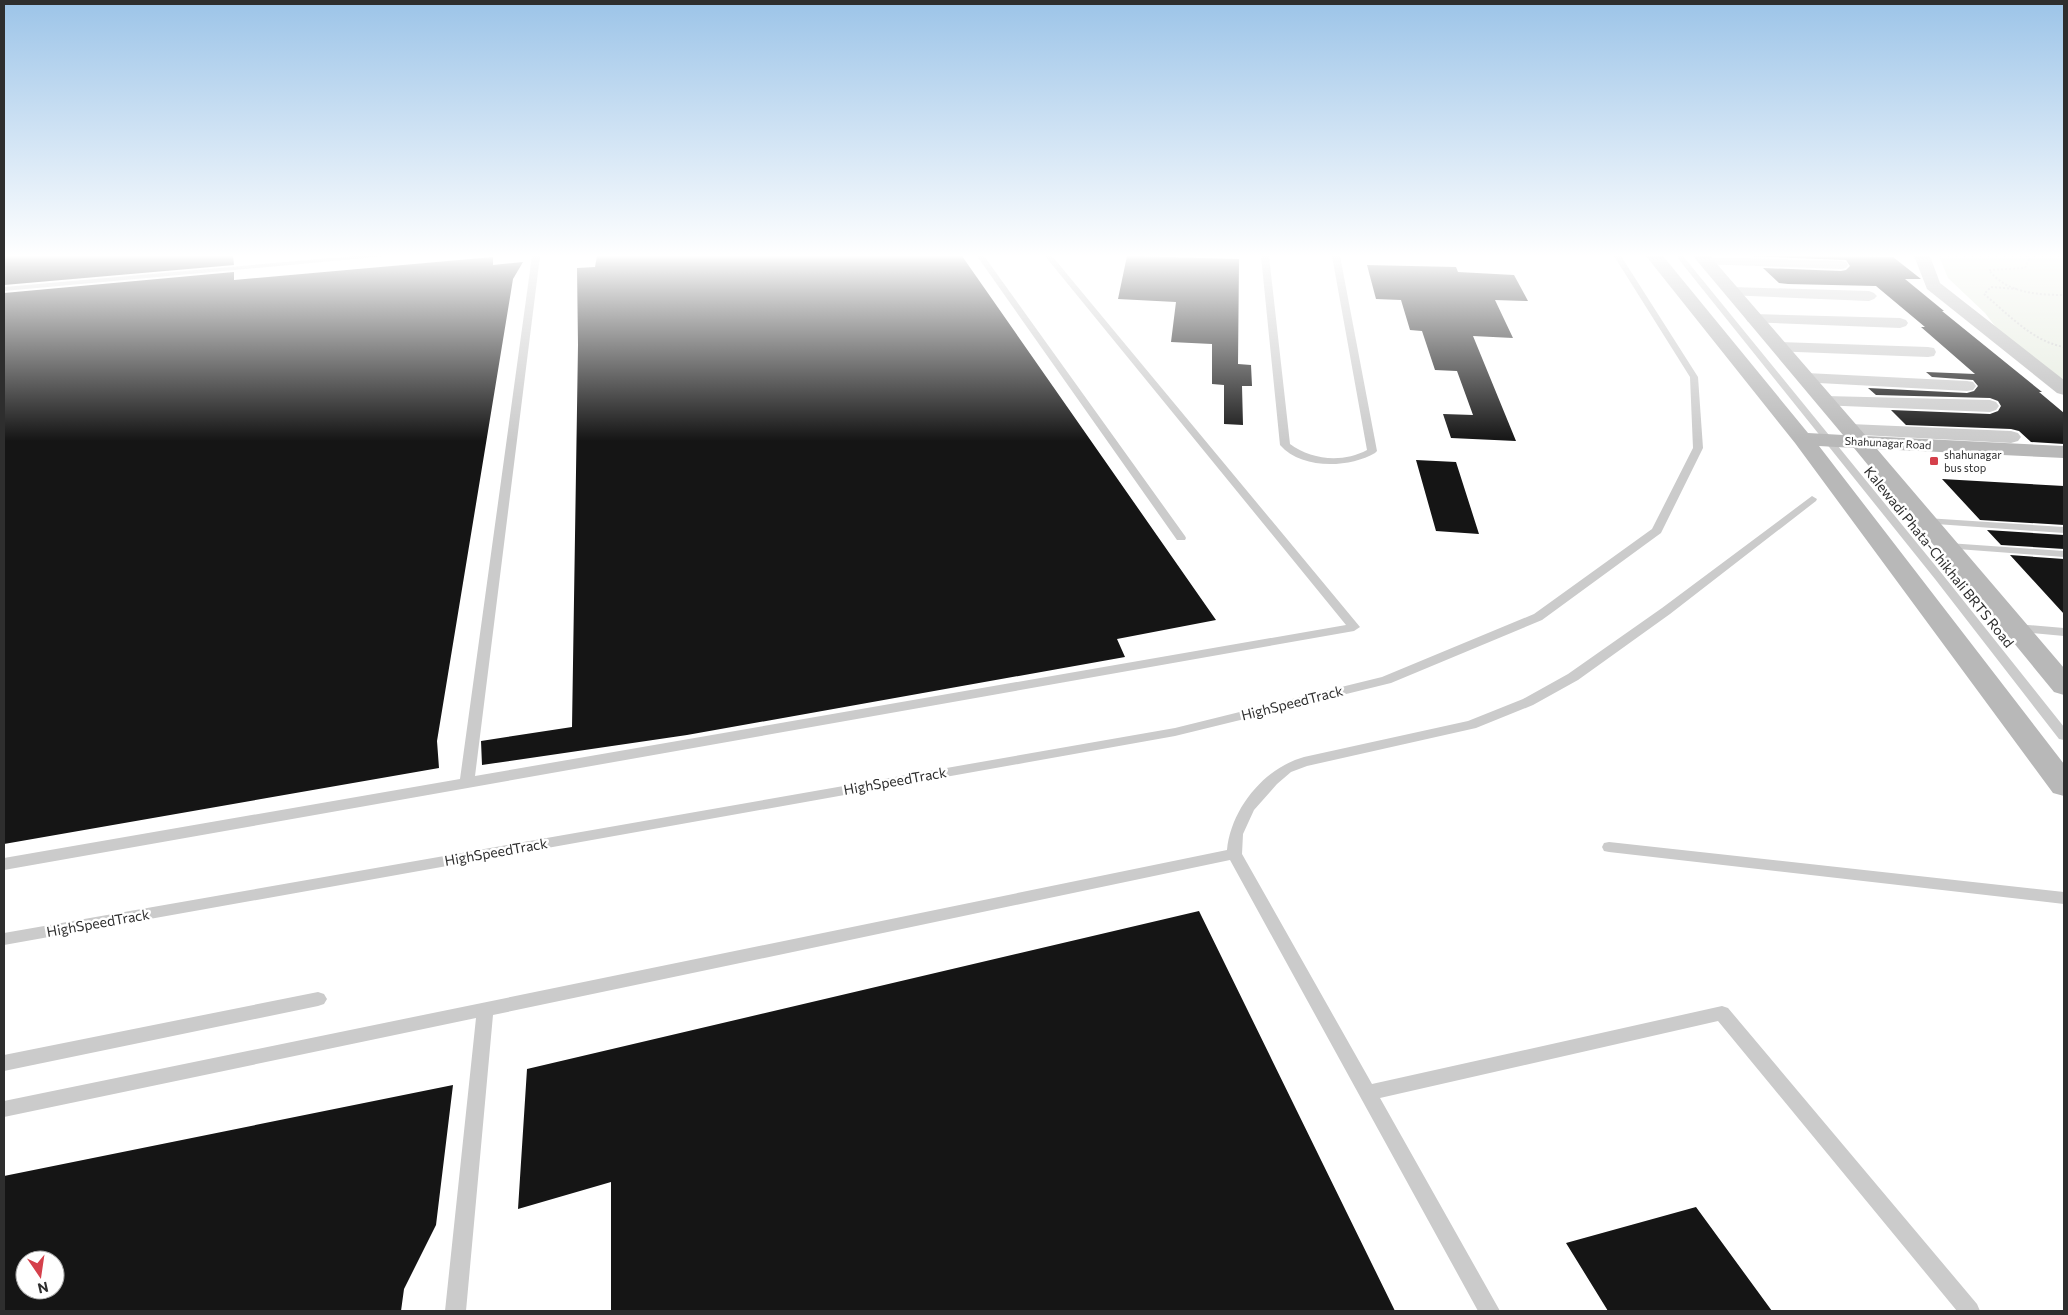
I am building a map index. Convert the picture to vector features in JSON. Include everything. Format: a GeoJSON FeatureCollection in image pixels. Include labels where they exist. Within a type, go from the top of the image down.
{"type":"FeatureCollection","features":[{"type":"Feature","properties":{"kind":"main road"},"geometry":{"type":"LineString","coordinates":[[1704,317],[1802,439],[2064,785]]}},
{"type":"Feature","properties":{"kind":"main road"},"geometry":{"type":"LineString","coordinates":[[1974,317],[2064,389]]}},
{"type":"Feature","properties":{"kind":"main road"},"geometry":{"type":"LineString","coordinates":[[1754,319],[1948,546],[2064,686]]}},
{"type":"Feature","properties":{"kind":"main road","name":"Shahunagar Road"},"geometry":{"type":"LineString","coordinates":[[1802,439],[1827,440],[1855,436],[2064,452]]}},
{"type":"Feature","properties":{"kind":"street"},"geometry":{"type":"LineString","coordinates":[[1754,319],[1900,323]]}},
{"type":"Feature","properties":{"kind":"street"},"geometry":{"type":"LineString","coordinates":[[1778,347],[1928,352]]}},
{"type":"Feature","properties":{"kind":"street"},"geometry":{"type":"LineString","coordinates":[[1806,378],[1967,386]]}},
{"type":"Feature","properties":{"kind":"street"},"geometry":{"type":"LineString","coordinates":[[1825,401],[1990,406]]}},
{"type":"Feature","properties":{"kind":"street"},"geometry":{"type":"LineString","coordinates":[[1855,436],[2011,437]]}},
{"type":"Feature","properties":{"kind":"lane"},"geometry":{"type":"LineString","coordinates":[[467,782],[528,317]]}},
{"type":"Feature","properties":{"kind":"lane"},"geometry":{"type":"LineString","coordinates":[[1024,317],[1181,538]]}},
{"type":"Feature","properties":{"kind":"lane"},"geometry":{"type":"LineString","coordinates":[[4,864],[1354,627],[1099,317]]}},
{"type":"Feature","properties":{"kind":"lane"},"geometry":{"type":"LineString","coordinates":[[1271,317],[1285,445],[1291,451],[1309,457],[1341,461],[1355,460],[1372,451],[1347,317]]}},
{"type":"Feature","properties":{"kind":"lane","name":"HighSpeedTrack"},"geometry":{"type":"LineString","coordinates":[[4,939],[1175,732],[1386,680],[1538,617],[1657,531],[1698,448],[1694,377],[1656,317]]}},
{"type":"Feature","properties":{"kind":"lane","name":"Kalewadi Phata-Chikhali BRTS Road"},"geometry":{"type":"LineString","coordinates":[[1728,317],[1939,577],[2064,736]]}},
{"type":"Feature","properties":{"kind":"lane"},"geometry":{"type":"LineString","coordinates":[[1489,1311],[1234,854],[1236,834],[1248,808],[1272,781],[1286,769],[1304,762],[1471,725],[1528,702],[1573,677],[1666,611],[1812,499]]}},
{"type":"Feature","properties":{"kind":"lane"},"geometry":{"type":"LineString","coordinates":[[1926,521],[2064,530]]}},
{"type":"Feature","properties":{"kind":"lane"},"geometry":{"type":"LineString","coordinates":[[1948,546],[2064,554]]}},
{"type":"Feature","properties":{"kind":"lane"},"geometry":{"type":"LineString","coordinates":[[2016,628],[2064,632]]}},
{"type":"Feature","properties":{"kind":"lane"},"geometry":{"type":"LineString","coordinates":[[1610,847],[2064,898]]}},
{"type":"Feature","properties":{"kind":"lane"},"geometry":{"type":"LineString","coordinates":[[4,1109],[1234,854]]}},
{"type":"Feature","properties":{"kind":"lane"},"geometry":{"type":"LineString","coordinates":[[4,1063],[318,999]]}},
{"type":"Feature","properties":{"kind":"lane"},"geometry":{"type":"LineString","coordinates":[[456,1311],[484,1011]]}},
{"type":"Feature","properties":{"kind":"lane"},"geometry":{"type":"LineString","coordinates":[[1368,1094],[1722,1013],[1970,1311]]}},
{"type":"Feature","properties":{"kind":"path"},"geometry":{"type":"LineString","coordinates":[[2012,317],[2049,344],[2064,347]]}},
{"type":"Feature","properties":{"kind":"shaded area"},"geometry":{"type":"Polygon","coordinates":[[[1988,317],[2064,317],[2064,381],[2007,342],[1988,317]]]}},
{"type":"Feature","properties":{"kind":"building"},"geometry":{"type":"Polygon","coordinates":[[[4,317],[507,317],[437,741],[439,768],[4,844],[4,317]]]}},
{"type":"Feature","properties":{"kind":"building"},"geometry":{"type":"Polygon","coordinates":[[[578,317],[1005,317],[1216,620],[1117,639],[1125,657],[687,735],[482,765],[481,741],[572,727],[578,317]]]}},
{"type":"Feature","properties":{"kind":"building"},"geometry":{"type":"Polygon","coordinates":[[[1174,317],[1238,317],[1238,364],[1251,365],[1252,386],[1242,386],[1243,425],[1224,424],[1224,385],[1212,384],[1212,344],[1171,342],[1174,317]]]}},
{"type":"Feature","properties":{"kind":"building"},"geometry":{"type":"Polygon","coordinates":[[[1406,317],[1503,317],[1513,338],[1473,336],[1516,441],[1451,438],[1443,414],[1473,415],[1457,371],[1435,370],[1422,331],[1410,330],[1406,317]]]}},
{"type":"Feature","properties":{"kind":"building"},"geometry":{"type":"Polygon","coordinates":[[[1913,317],[1950,317],[2042,392],[2039,392],[2064,413],[2064,444],[2031,442],[2019,431],[2011,429],[1906,425],[1891,410],[1990,414],[1998,411],[2001,406],[1998,401],[1990,398],[1876,395],[1868,388],[1967,393],[1974,391],[1978,386],[1973,380],[1932,377],[1926,372],[1975,374],[1921,327],[1925,327],[1913,317]]]}},
{"type":"Feature","properties":{"kind":"building"},"geometry":{"type":"Polygon","coordinates":[[[1416,460],[1456,462],[1479,534],[1436,531],[1416,460]]]}},
{"type":"Feature","properties":{"kind":"building"},"geometry":{"type":"Polygon","coordinates":[[[1942,479],[2064,486],[2064,525],[1980,520],[1942,479]]]}},
{"type":"Feature","properties":{"kind":"building"},"geometry":{"type":"Polygon","coordinates":[[[1987,530],[2064,535],[2064,549],[2001,545],[1987,530]]]}},
{"type":"Feature","properties":{"kind":"building"},"geometry":{"type":"Polygon","coordinates":[[[2010,555],[2064,559],[2064,614],[2010,555]]]}},
{"type":"Feature","properties":{"kind":"building"},"geometry":{"type":"Polygon","coordinates":[[[1199,911],[1395,1311],[611,1311],[611,1182],[518,1209],[527,1069],[1199,911]]]}},
{"type":"Feature","properties":{"kind":"building"},"geometry":{"type":"Polygon","coordinates":[[[453,1085],[436,1225],[404,1289],[401,1311],[4,1311],[4,1176],[453,1085]]]}},
{"type":"Feature","properties":{"kind":"building"},"geometry":{"type":"Polygon","coordinates":[[[1696,1207],[1772,1311],[1608,1311],[1566,1243],[1696,1207]]]}},
{"type":"Feature","properties":{"kind":"place","name":"shahunagar bus stop"},"geometry":{"type":"Point","coordinates":[1934,461]}}]}
